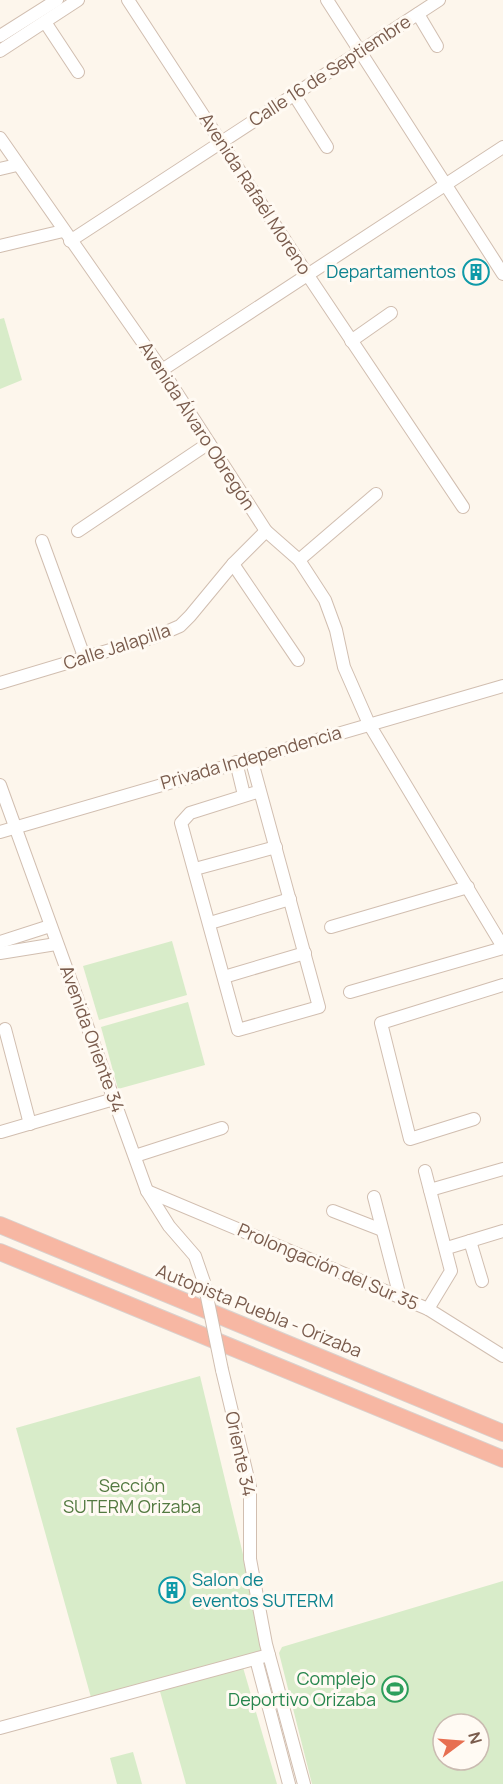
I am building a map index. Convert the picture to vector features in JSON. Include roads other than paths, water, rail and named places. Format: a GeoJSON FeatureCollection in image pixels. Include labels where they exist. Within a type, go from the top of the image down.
{"type":"FeatureCollection","features":[{"type":"Feature","properties":{"kind":"highway","name":"Autopista Puebla - Orizaba"},"geometry":{"type":"LineString","coordinates":[[0,1225],[503,1433]]}},
{"type":"Feature","properties":{"kind":"highway"},"geometry":{"type":"LineString","coordinates":[[0,1252],[503,1459]]}},
{"type":"Feature","properties":{"kind":"street"},"geometry":{"type":"LineString","coordinates":[[0,36],[57,0]]}},
{"type":"Feature","properties":{"kind":"street"},"geometry":{"type":"LineString","coordinates":[[0,51],[78,0]]}},
{"type":"Feature","properties":{"kind":"street","name":"Avenida Rafaél Moreno"},"geometry":{"type":"LineString","coordinates":[[128,0],[351,341],[463,507]]}},
{"type":"Feature","properties":{"kind":"street"},"geometry":{"type":"LineString","coordinates":[[327,0],[503,274]]}},
{"type":"Feature","properties":{"kind":"street","name":"Calle 16 de Septiembre"},"geometry":{"type":"LineString","coordinates":[[70,242],[293,93],[439,0]]}},
{"type":"Feature","properties":{"kind":"street"},"geometry":{"type":"LineString","coordinates":[[417,14],[437,46]]}},
{"type":"Feature","properties":{"kind":"street"},"geometry":{"type":"LineString","coordinates":[[45,22],[78,72]]}},
{"type":"Feature","properties":{"kind":"street"},"geometry":{"type":"LineString","coordinates":[[293,93],[327,147]]}},
{"type":"Feature","properties":{"kind":"street","name":"Avenida Álvaro Obregón"},"geometry":{"type":"LineString","coordinates":[[0,138],[70,242],[162,370],[266,531],[298,560],[331,612],[344,667],[369,724],[503,947]]}},
{"type":"Feature","properties":{"kind":"street"},"geometry":{"type":"LineString","coordinates":[[162,370],[503,147]]}},
{"type":"Feature","properties":{"kind":"street"},"geometry":{"type":"LineString","coordinates":[[0,169],[17,165]]}},
{"type":"Feature","properties":{"kind":"street"},"geometry":{"type":"LineString","coordinates":[[0,246],[63,231]]}},
{"type":"Feature","properties":{"kind":"street"},"geometry":{"type":"LineString","coordinates":[[351,341],[391,313]]}},
{"type":"Feature","properties":{"kind":"street"},"geometry":{"type":"LineString","coordinates":[[78,531],[209,443]]}},
{"type":"Feature","properties":{"kind":"street"},"geometry":{"type":"LineString","coordinates":[[298,560],[376,494]]}},
{"type":"Feature","properties":{"kind":"street","name":"Calle Jalapilla"},"geometry":{"type":"LineString","coordinates":[[0,683],[85,659],[180,626],[233,564],[266,531]]}},
{"type":"Feature","properties":{"kind":"street"},"geometry":{"type":"LineString","coordinates":[[42,541],[85,659]]}},
{"type":"Feature","properties":{"kind":"street"},"geometry":{"type":"LineString","coordinates":[[233,564],[298,660]]}},
{"type":"Feature","properties":{"kind":"street","name":"Privada Independencia"},"geometry":{"type":"LineString","coordinates":[[0,832],[503,686]]}},
{"type":"Feature","properties":{"kind":"street"},"geometry":{"type":"LineString","coordinates":[[251,758],[319,1007],[238,1030],[181,823],[184,817],[260,791]]}},
{"type":"Feature","properties":{"kind":"street"},"geometry":{"type":"LineString","coordinates":[[236,762],[244,795]]}},
{"type":"Feature","properties":{"kind":"street","name":"Avenida Oriente 34"},"geometry":{"type":"LineString","coordinates":[[0,785],[147,1191],[169,1226],[195,1256],[204,1282]]}},
{"type":"Feature","properties":{"kind":"street"},"geometry":{"type":"LineString","coordinates":[[195,869],[276,847]]}},
{"type":"Feature","properties":{"kind":"street"},"geometry":{"type":"LineString","coordinates":[[331,927],[468,887]]}},
{"type":"Feature","properties":{"kind":"street"},"geometry":{"type":"LineString","coordinates":[[210,923],[290,899]]}},
{"type":"Feature","properties":{"kind":"street"},"geometry":{"type":"LineString","coordinates":[[0,942],[50,926]]}},
{"type":"Feature","properties":{"kind":"street"},"geometry":{"type":"LineString","coordinates":[[0,953],[56,944]]}},
{"type":"Feature","properties":{"kind":"street"},"geometry":{"type":"LineString","coordinates":[[351,992],[503,947]]}},
{"type":"Feature","properties":{"kind":"street"},"geometry":{"type":"LineString","coordinates":[[224,977],[305,953]]}},
{"type":"Feature","properties":{"kind":"street"},"geometry":{"type":"LineString","coordinates":[[474,1119],[410,1139],[381,1023],[503,984]]}},
{"type":"Feature","properties":{"kind":"street"},"geometry":{"type":"LineString","coordinates":[[5,1029],[30,1124]]}},
{"type":"Feature","properties":{"kind":"street"},"geometry":{"type":"LineString","coordinates":[[1,1132],[114,1098]]}},
{"type":"Feature","properties":{"kind":"street"},"geometry":{"type":"LineString","coordinates":[[135,1155],[222,1128]]}},
{"type":"Feature","properties":{"kind":"street"},"geometry":{"type":"LineString","coordinates":[[430,1190],[503,1169]]}},
{"type":"Feature","properties":{"kind":"street"},"geometry":{"type":"LineString","coordinates":[[425,1171],[451,1270],[428,1309]]}},
{"type":"Feature","properties":{"kind":"street","name":"Prolongación del Sur 35"},"geometry":{"type":"LineString","coordinates":[[147,1191],[428,1309],[503,1356]]}},
{"type":"Feature","properties":{"kind":"street"},"geometry":{"type":"LineString","coordinates":[[374,1197],[400,1297]]}},
{"type":"Feature","properties":{"kind":"street"},"geometry":{"type":"LineString","coordinates":[[333,1211],[382,1230]]}},
{"type":"Feature","properties":{"kind":"street"},"geometry":{"type":"LineString","coordinates":[[447,1248],[503,1231]]}},
{"type":"Feature","properties":{"kind":"street"},"geometry":{"type":"LineString","coordinates":[[470,1241],[482,1281]]}},
{"type":"Feature","properties":{"kind":"street","name":"Oriente 34"},"geometry":{"type":"LineString","coordinates":[[204,1282],[250,1487],[250,1559],[269,1655],[303,1780]]}},
{"type":"Feature","properties":{"kind":"street"},"geometry":{"type":"LineString","coordinates":[[0,1728],[269,1655]]}},
{"type":"Feature","properties":{"kind":"street"},"geometry":{"type":"LineString","coordinates":[[256,1659],[289,1782],[303,1780]]}},
{"type":"Feature","properties":{"kind":"street"},"geometry":{"type":"LineString","coordinates":[[271,1715],[285,1711]]}},
{"type":"Feature","properties":{"kind":"place","name":"Departamentos"},"geometry":{"type":"Point","coordinates":[476,272]}},
{"type":"Feature","properties":{"kind":"place","name":"Salon de eventos SUTERM"},"geometry":{"type":"Point","coordinates":[172,1590]}},
{"type":"Feature","properties":{"kind":"place","name":"Complejo Deportivo Orizaba"},"geometry":{"type":"Point","coordinates":[395,1689]}},
{"type":"Feature","properties":{"kind":"park label","name":"Sección SUTERM Orizaba"},"geometry":{"type":"Point","coordinates":[132,1496]}}]}
